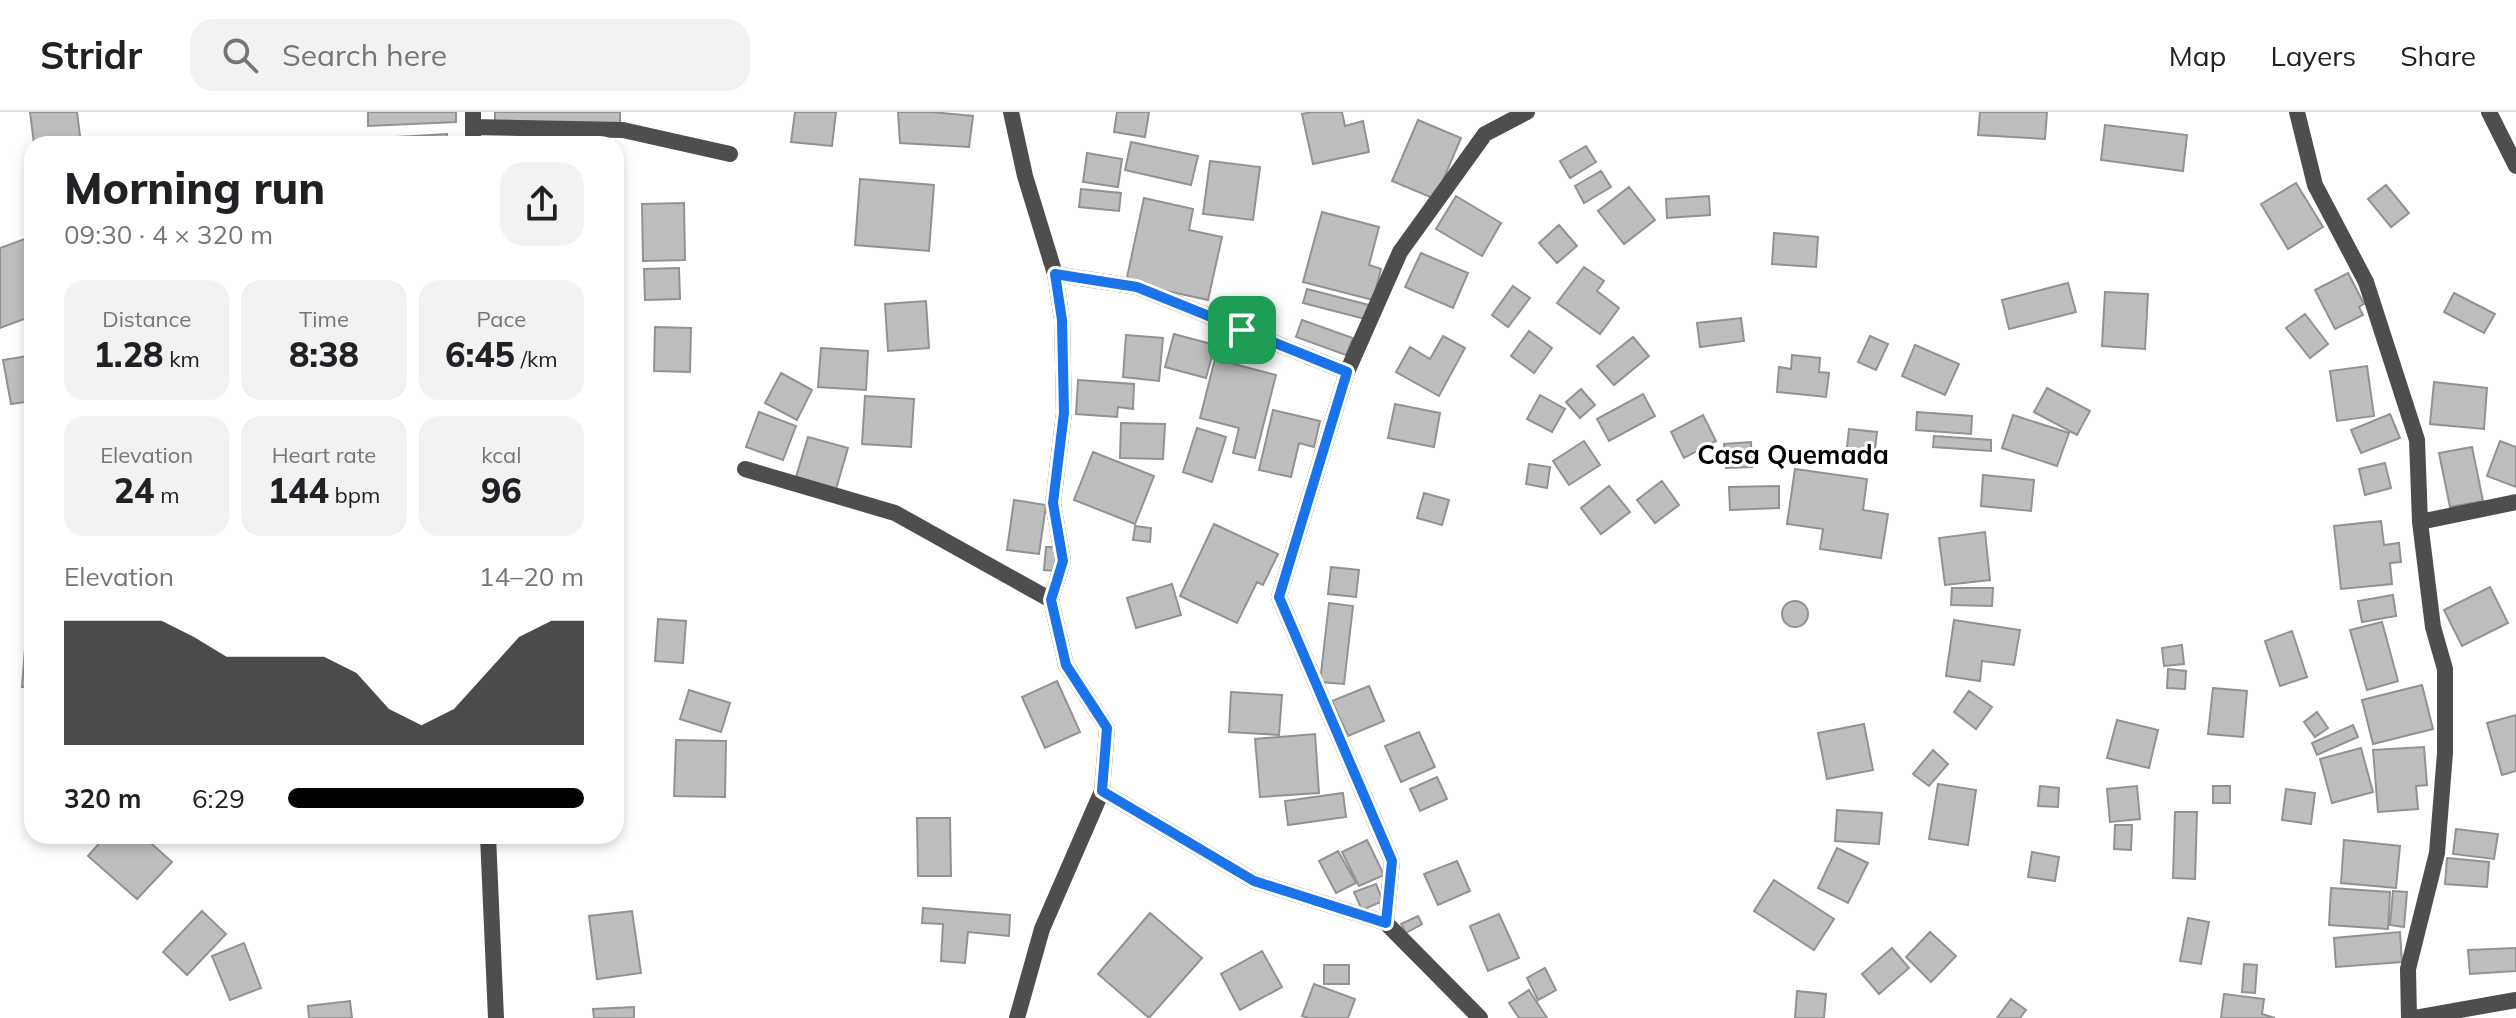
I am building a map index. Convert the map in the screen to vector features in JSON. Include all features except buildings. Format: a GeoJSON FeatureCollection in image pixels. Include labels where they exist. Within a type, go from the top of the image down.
{"type":"FeatureCollection","features":[{"type":"Feature","properties":{"kind":"street"},"geometry":{"type":"LineString","coordinates":[[1011,112],[1025,176],[1055,274],[1062,320],[1064,413],[1053,503],[1063,561],[1051,600],[1066,665],[1107,728],[1102,791],[1042,929],[1017,1018]]}},
{"type":"Feature","properties":{"kind":"street"},"geometry":{"type":"LineString","coordinates":[[1386,923],[1392,861],[1279,597],[1347,372],[1400,252],[1485,134],[1527,112]]}},
{"type":"Feature","properties":{"kind":"street"},"geometry":{"type":"LineString","coordinates":[[2297,112],[2315,185],[2366,282],[2417,440],[2420,522],[2433,627],[2445,669],[2445,753],[2437,853],[2408,969],[2412,1018],[2516,1000]]}},
{"type":"Feature","properties":{"kind":"street"},"geometry":{"type":"LineString","coordinates":[[2489,112],[2516,166]]}},
{"type":"Feature","properties":{"kind":"street"},"geometry":{"type":"LineString","coordinates":[[473,128],[623,130],[730,154]]}},
{"type":"Feature","properties":{"kind":"street"},"geometry":{"type":"LineString","coordinates":[[1055,274],[1137,287],[1347,372]]}},
{"type":"Feature","properties":{"kind":"street"},"geometry":{"type":"LineString","coordinates":[[745,469],[895,513],[1051,600]]}},
{"type":"Feature","properties":{"kind":"street"},"geometry":{"type":"LineString","coordinates":[[2420,522],[2516,502]]}},
{"type":"Feature","properties":{"kind":"street"},"geometry":{"type":"LineString","coordinates":[[1102,791],[1254,881],[1386,923],[1480,1018]]}},
{"type":"Feature","properties":{"kind":"street"},"geometry":{"type":"LineString","coordinates":[[488,844],[496,1018]]}},
{"type":"Feature","properties":{"kind":"district","name":"Casa Quemada"},"geometry":{"type":"Point","coordinates":[1793,454]}},
{"type":"Feature","properties":{"kind":"route"},"geometry":{"type":"LineString","coordinates":[[1055,274],[1137,287],[1242,330],[1347,372],[1279,597],[1392,861],[1386,923],[1254,881],[1102,791],[1107,728],[1066,665],[1051,600],[1063,561],[1053,503],[1064,413],[1062,320],[1055,274]]}}]}
